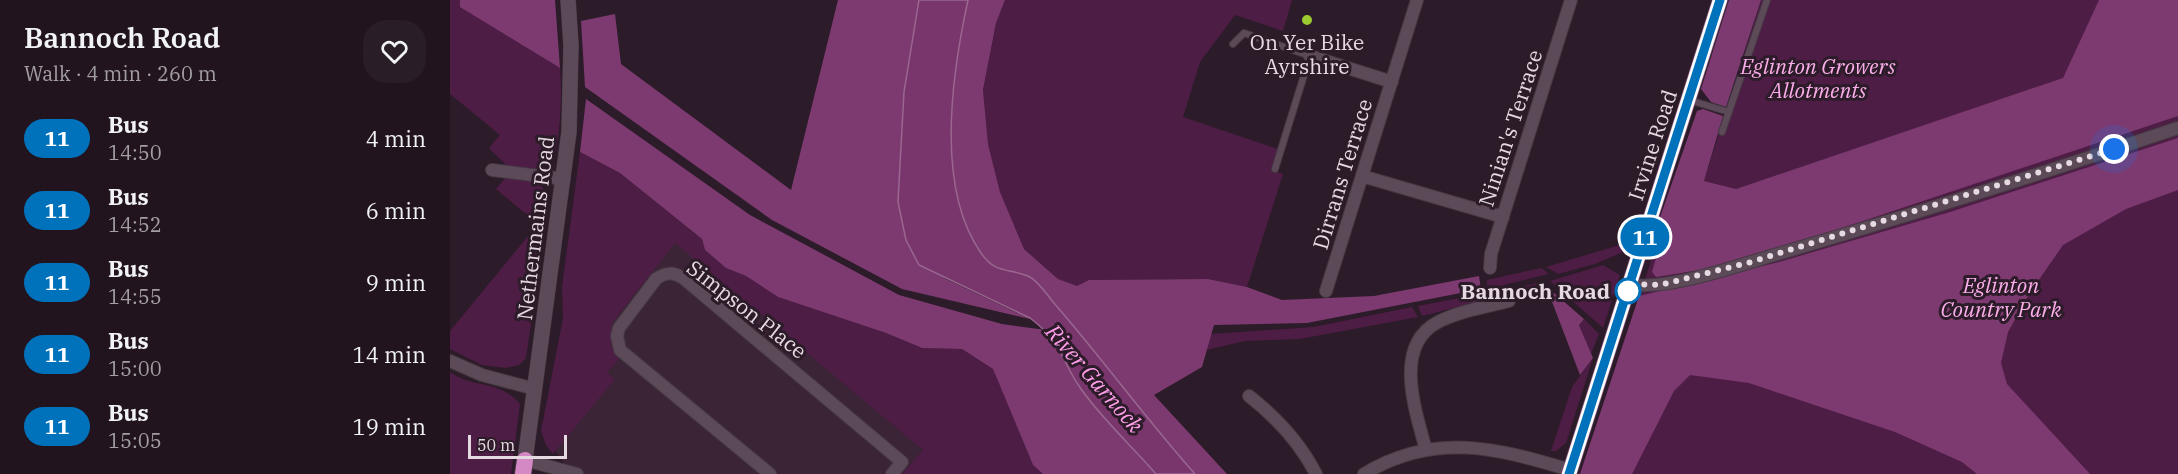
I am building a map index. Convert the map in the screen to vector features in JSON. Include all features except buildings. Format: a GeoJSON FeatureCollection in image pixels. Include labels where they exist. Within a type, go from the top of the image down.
{"type":"FeatureCollection","features":[{"type":"Feature","properties":{"kind":"main road","name":"Nethermains Road"},"geometry":{"type":"LineString","coordinates":[[524,467],[564,179],[571,86],[568,0]]}},
{"type":"Feature","properties":{"kind":"main road","name":"Irvine Road"},"geometry":{"type":"LineString","coordinates":[[1570,472],[1720,0]]}},
{"type":"Feature","properties":{"kind":"street","name":"Dirrans Terrace"},"geometry":{"type":"LineString","coordinates":[[1326,291],[1418,0]]}},
{"type":"Feature","properties":{"kind":"street","name":"Ninian's Terrace"},"geometry":{"type":"LineString","coordinates":[[1490,268],[1491,254],[1571,0]]}},
{"type":"Feature","properties":{"kind":"street"},"geometry":{"type":"LineString","coordinates":[[1310,56],[1392,82]]}},
{"type":"Feature","properties":{"kind":"street"},"geometry":{"type":"LineString","coordinates":[[1630,284],[1660,285],[1751,262],[1898,218],[2178,128]]}},
{"type":"Feature","properties":{"kind":"street"},"geometry":{"type":"LineString","coordinates":[[492,170],[564,179]]}},
{"type":"Feature","properties":{"kind":"street"},"geometry":{"type":"LineString","coordinates":[[1362,176],[1503,217]]}},
{"type":"Feature","properties":{"kind":"street","name":"Simpson Place"},"geometry":{"type":"LineString","coordinates":[[770,474],[620,350],[617,336],[619,328],[656,279],[663,274],[683,278],[902,462],[892,474]]}},
{"type":"Feature","properties":{"kind":"street"},"geometry":{"type":"LineString","coordinates":[[1426,450],[1411,389],[1412,360],[1420,339],[1426,330],[1445,318],[1509,301]]}},
{"type":"Feature","properties":{"kind":"street"},"geometry":{"type":"LineString","coordinates":[[450,361],[482,375],[535,389]]}},
{"type":"Feature","properties":{"kind":"street"},"geometry":{"type":"LineString","coordinates":[[1249,396],[1270,413],[1310,461],[1316,474]]}},
{"type":"Feature","properties":{"kind":"street"},"geometry":{"type":"LineString","coordinates":[[1364,474],[1385,462],[1426,450],[1476,446],[1528,456],[1570,472]]}},
{"type":"Feature","properties":{"kind":"street"},"geometry":{"type":"LineString","coordinates":[[524,467],[577,474]]}},
{"type":"Feature","properties":{"kind":"lane"},"geometry":{"type":"LineString","coordinates":[[1722,132],[1767,0]]}},
{"type":"Feature","properties":{"kind":"lane"},"geometry":{"type":"LineString","coordinates":[[1233,44],[1244,33],[1310,56],[1275,169]]}},
{"type":"Feature","properties":{"kind":"lane"},"geometry":{"type":"LineString","coordinates":[[1689,100],[1729,112]]}},
{"type":"Feature","properties":{"kind":"shaded area"},"geometry":{"type":"Polygon","coordinates":[[[670,238],[924,450],[902,474],[572,474],[553,448],[567,368],[670,238]]]}},
{"type":"Feature","properties":{"kind":"green space"},"geometry":{"type":"Polygon","coordinates":[[[450,0],[460,0],[461,7],[560,68],[561,106],[558,139],[551,165],[545,170],[512,171],[489,148],[500,135],[450,94],[450,0]]]}},
{"type":"Feature","properties":{"kind":"green space"},"geometry":{"type":"Polygon","coordinates":[[[460,0],[555,0],[560,68],[460,7],[460,0]]]}},
{"type":"Feature","properties":{"kind":"green space"},"geometry":{"type":"Polygon","coordinates":[[[838,0],[919,0],[904,92],[898,202],[944,278],[1030,319],[902,289],[772,220],[585,87],[581,21],[615,14],[621,64],[791,190],[838,0]]]}},
{"type":"Feature","properties":{"kind":"green space"},"geometry":{"type":"Polygon","coordinates":[[[968,0],[1005,0],[996,23],[983,90],[988,144],[1000,192],[1024,249],[1058,279],[1077,286],[1089,280],[1208,279],[1247,287],[1282,300],[1374,296],[1479,276],[1481,289],[1307,323],[1214,325],[1202,367],[1154,395],[1227,474],[1195,474],[1037,286],[1024,276],[1002,269],[988,261],[981,253],[967,226],[957,196],[952,163],[951,129],[957,61],[968,0]]]}},
{"type":"Feature","properties":{"kind":"green space"},"geometry":{"type":"Polygon","coordinates":[[[1005,0],[1292,0],[1283,31],[1235,15],[1200,62],[1183,117],[1278,149],[1271,170],[1283,174],[1247,287],[1208,279],[1089,280],[1077,287],[1058,279],[1024,249],[1000,192],[988,144],[983,91],[996,23],[1005,0]]]}},
{"type":"Feature","properties":{"kind":"green space"},"geometry":{"type":"Polygon","coordinates":[[[1729,0],[1761,0],[1726,107],[1711,102],[1701,89],[1729,0]]]}},
{"type":"Feature","properties":{"kind":"green space","name":"Eglinton Country Park"},"geometry":{"type":"Polygon","coordinates":[[[1761,0],[2178,0],[2178,474],[1580,474],[1653,255],[2053,82],[1736,189],[1704,181],[1761,0]]]}},
{"type":"Feature","properties":{"kind":"green space"},"geometry":{"type":"Polygon","coordinates":[[[2099,0],[2178,0],[2178,116],[1718,267],[1656,277],[1652,272],[1661,241],[1670,225],[1658,223],[1697,111],[1703,109],[1723,116],[1704,181],[1736,189],[2063,78],[2099,0]]]}},
{"type":"Feature","properties":{"kind":"green space"},"geometry":{"type":"Polygon","coordinates":[[[586,99],[750,215],[899,295],[1002,324],[1046,330],[1061,349],[1079,386],[1156,474],[1043,474],[1033,465],[993,369],[962,349],[922,348],[886,333],[778,297],[746,276],[726,268],[705,250],[702,239],[620,173],[580,152],[586,99]]]}},
{"type":"Feature","properties":{"kind":"green space"},"geometry":{"type":"Polygon","coordinates":[[[2178,138],[2178,190],[2126,209],[2063,245],[2029,294],[2008,332],[2001,363],[2007,384],[2090,474],[1977,474],[1962,462],[1895,432],[1749,383],[1690,375],[1674,391],[1632,474],[1580,474],[1639,296],[1779,262],[1950,212],[2178,138]]]}},
{"type":"Feature","properties":{"kind":"green space"},"geometry":{"type":"Polygon","coordinates":[[[580,152],[620,173],[702,239],[705,250],[726,268],[746,276],[778,297],[886,333],[922,348],[962,349],[993,369],[1033,465],[1043,474],[902,474],[923,450],[675,243],[612,323],[611,345],[619,359],[607,373],[615,379],[553,454],[546,445],[541,431],[563,318],[562,287],[580,152]]]}},
{"type":"Feature","properties":{"kind":"green space"},"geometry":{"type":"Polygon","coordinates":[[[507,176],[541,185],[546,194],[548,213],[531,288],[532,317],[526,358],[519,365],[506,368],[482,365],[450,349],[450,331],[538,224],[496,189],[507,176]]]}},
{"type":"Feature","properties":{"kind":"green space"},"geometry":{"type":"Polygon","coordinates":[[[1626,243],[1623,252],[1595,264],[1558,274],[1546,267],[1626,243]]]}},
{"type":"Feature","properties":{"kind":"green space"},"geometry":{"type":"Polygon","coordinates":[[[1603,265],[1620,275],[1603,328],[1550,281],[1603,265]]]}},
{"type":"Feature","properties":{"kind":"green space"},"geometry":{"type":"Polygon","coordinates":[[[1541,268],[1549,274],[1487,289],[1487,280],[1541,268]]]}},
{"type":"Feature","properties":{"kind":"green space"},"geometry":{"type":"Polygon","coordinates":[[[1543,282],[1544,285],[1422,316],[1418,306],[1543,282]]]}},
{"type":"Feature","properties":{"kind":"green space"},"geometry":{"type":"Polygon","coordinates":[[[1546,286],[1584,319],[1579,325],[1593,358],[1580,375],[1546,286]]]}},
{"type":"Feature","properties":{"kind":"green space"},"geometry":{"type":"Polygon","coordinates":[[[1412,307],[1418,317],[1300,339],[1245,341],[1206,350],[1211,334],[1314,327],[1412,307]]]}},
{"type":"Feature","properties":{"kind":"green space"},"geometry":{"type":"Polygon","coordinates":[[[1584,319],[1599,334],[1591,354],[1579,325],[1584,319]]]}},
{"type":"Feature","properties":{"kind":"green space"},"geometry":{"type":"Polygon","coordinates":[[[1593,358],[1566,443],[1556,451],[1551,451],[1572,387],[1593,358]]]}},
{"type":"Feature","properties":{"kind":"green space"},"geometry":{"type":"Polygon","coordinates":[[[450,372],[468,381],[495,387],[512,396],[520,404],[511,474],[450,474],[450,372]]]}},
{"type":"Feature","properties":{"kind":"water","name":"River Garnock"},"geometry":{"type":"Polygon","coordinates":[[[919,0],[968,0],[953,95],[952,164],[957,196],[967,226],[981,253],[991,264],[1028,276],[1038,284],[1195,474],[1156,474],[1096,408],[1079,386],[1055,343],[1030,318],[919,265],[906,240],[898,202],[904,92],[919,0]]]}},
{"type":"Feature","properties":{"kind":"bus line","name":"11"},"geometry":{"type":"LineString","coordinates":[[1569,474],[1720,0]]}},
{"type":"Feature","properties":{"kind":"place","name":"On Yer Bike Ayrshire"},"geometry":{"type":"Point","coordinates":[1307,20]}},
{"type":"Feature","properties":{"kind":"place","name":"Bannoch Road"},"geometry":{"type":"Point","coordinates":[1628,291]}},
{"type":"Feature","properties":{"kind":"route"},"geometry":{"type":"LineString","coordinates":[[1628,291],[1630,284],[1660,285],[1772,256],[2114,149]]}},
{"type":"Feature","properties":{"kind":"park label","name":"Eglinton Growers Allotments"},"geometry":{"type":"Point","coordinates":[1818,78]}}]}
